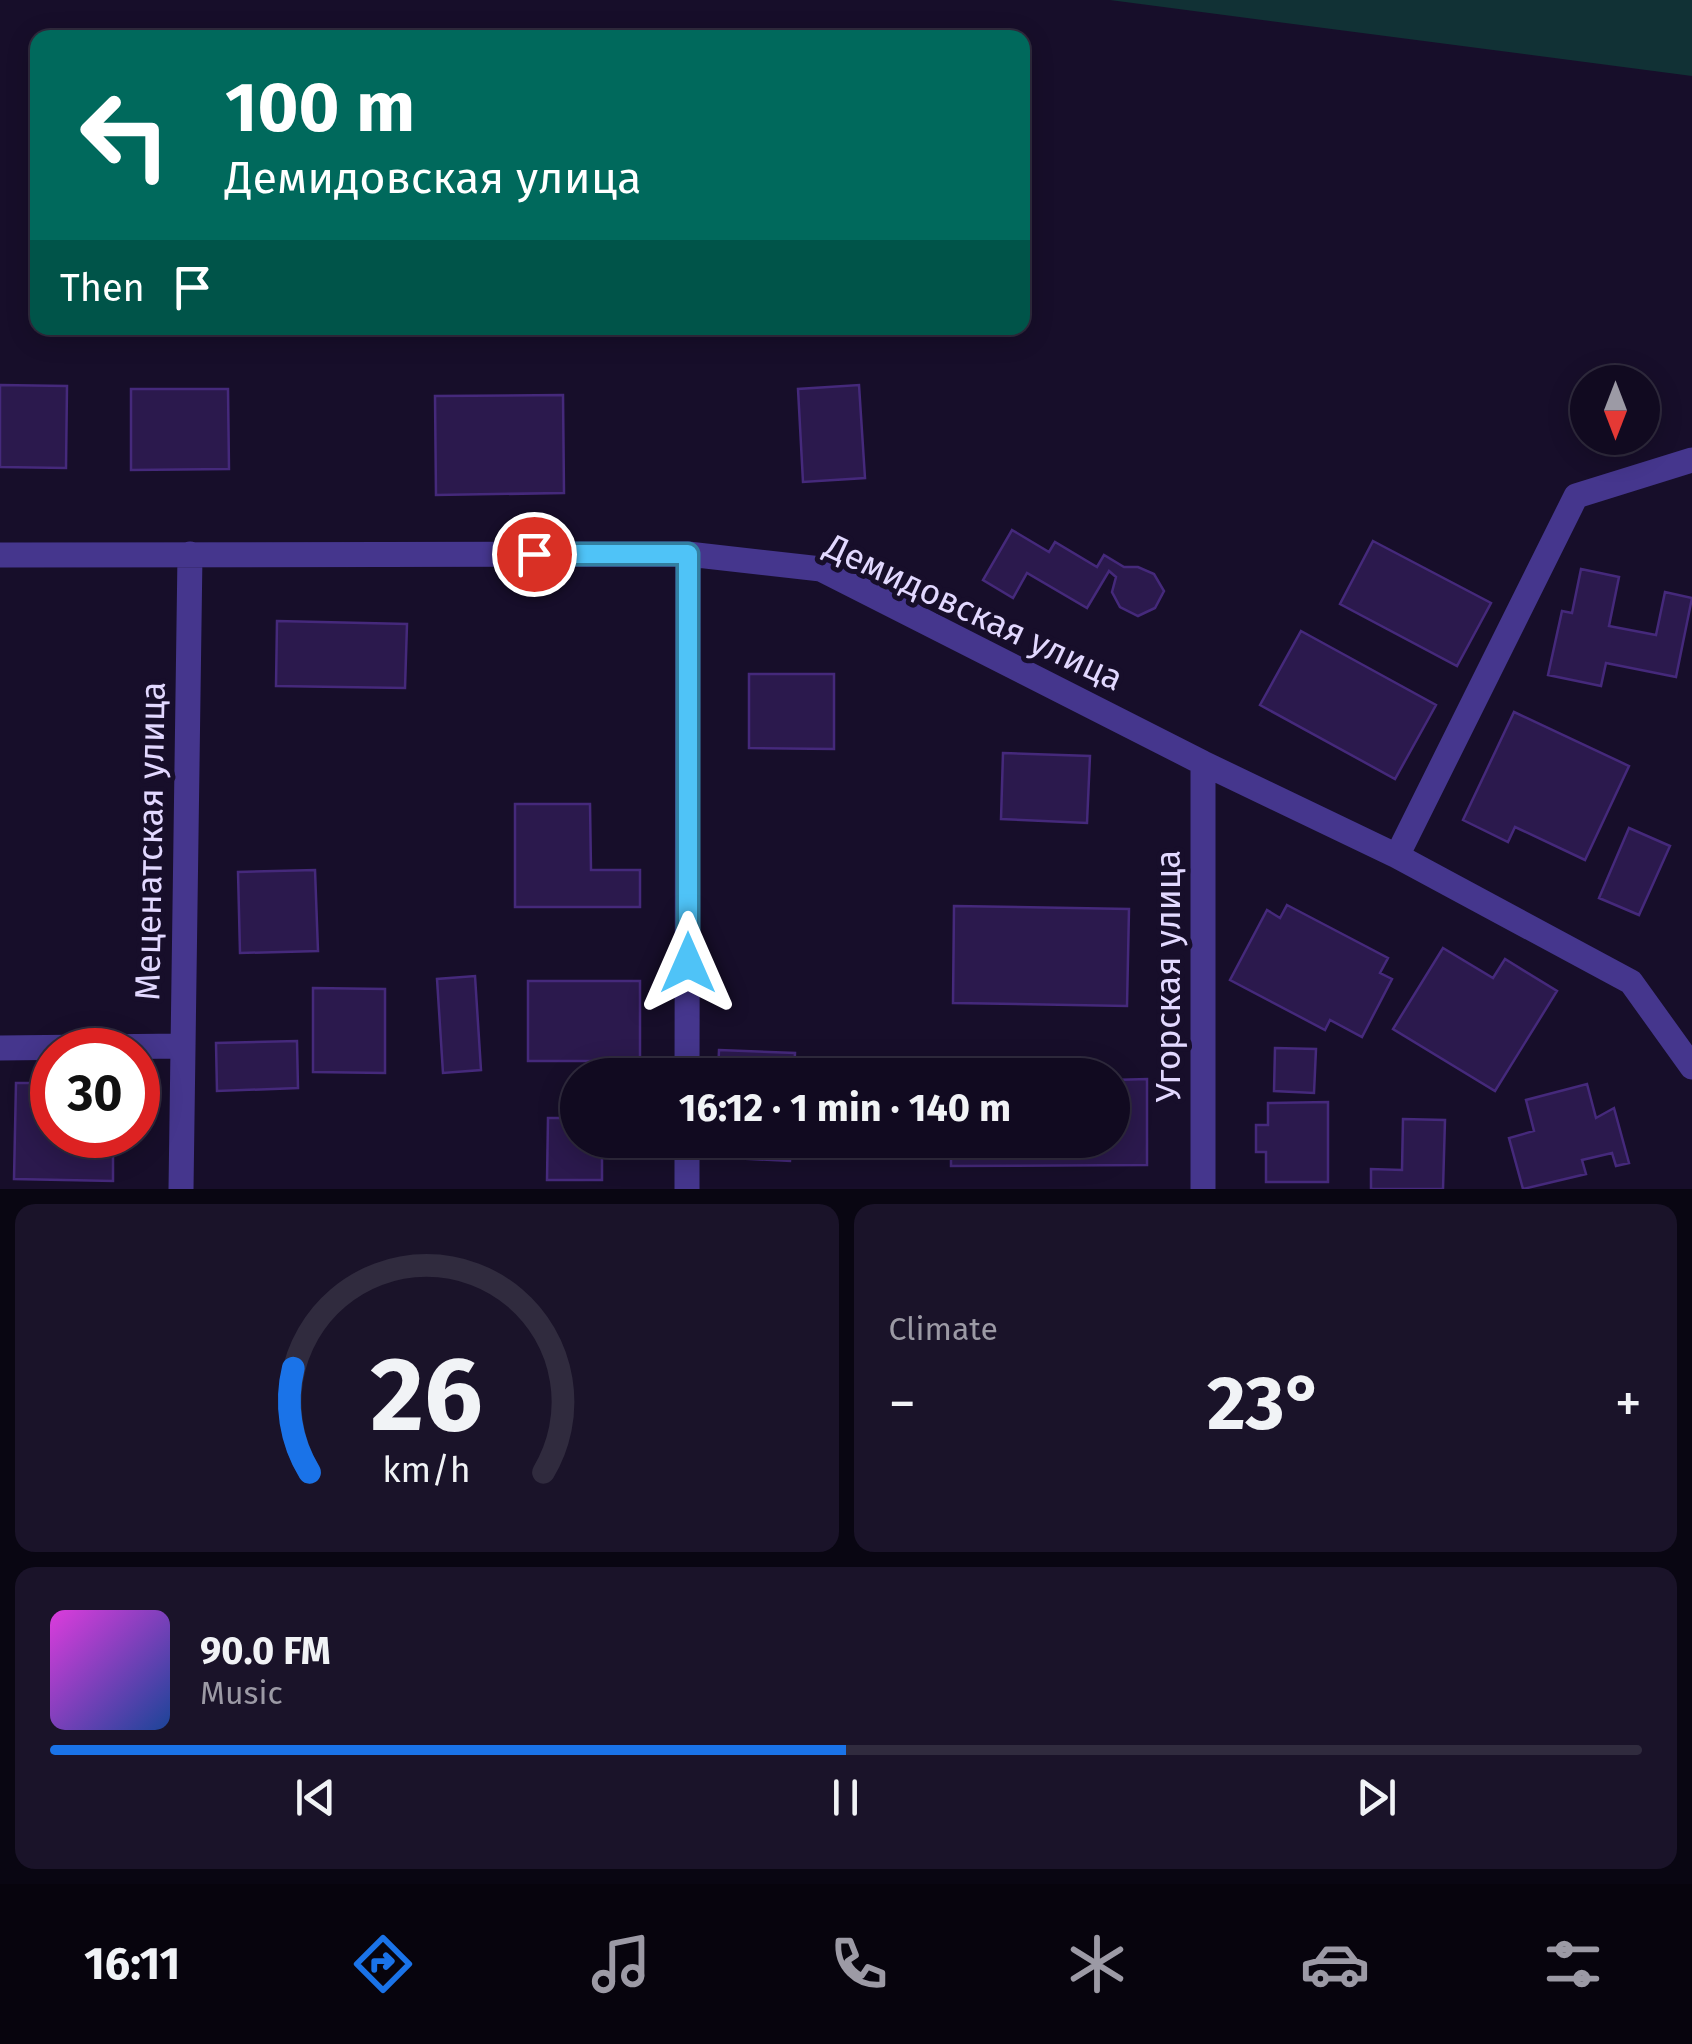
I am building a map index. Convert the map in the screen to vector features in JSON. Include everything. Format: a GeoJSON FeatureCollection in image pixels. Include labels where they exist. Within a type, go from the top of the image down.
{"type":"FeatureCollection","features":[{"type":"Feature","properties":{"kind":"street"},"geometry":{"type":"LineString","coordinates":[[1397,856],[1576,496],[1692,460]]}},
{"type":"Feature","properties":{"kind":"street","name":"Демидовская улица"},"geometry":{"type":"LineString","coordinates":[[0,554],[688,554],[821,569],[1397,856],[1631,982],[1692,1067]]}},
{"type":"Feature","properties":{"kind":"street","name":"Меценатская улица"},"geometry":{"type":"LineString","coordinates":[[181,1189],[190,554]]}},
{"type":"Feature","properties":{"kind":"street"},"geometry":{"type":"LineString","coordinates":[[688,554],[688,1058]]}},
{"type":"Feature","properties":{"kind":"street","name":"Угорская улица"},"geometry":{"type":"LineString","coordinates":[[1203,762],[1204,1189]]}},
{"type":"Feature","properties":{"kind":"street"},"geometry":{"type":"LineString","coordinates":[[0,1048],[182,1046]]}},
{"type":"Feature","properties":{"kind":"street"},"geometry":{"type":"LineString","coordinates":[[687,1158],[687,1189]]}},
{"type":"Feature","properties":{"kind":"green space"},"geometry":{"type":"Polygon","coordinates":[[[1110,0],[1692,0],[1692,76],[1110,0]]]}},
{"type":"Feature","properties":{"kind":"building"},"geometry":{"type":"Polygon","coordinates":[[[0,385],[67,386],[66,468],[0,467],[0,385]]]}},
{"type":"Feature","properties":{"kind":"building"},"geometry":{"type":"Polygon","coordinates":[[[859,385],[865,478],[803,482],[798,389],[859,385]]]}},
{"type":"Feature","properties":{"kind":"building"},"geometry":{"type":"Polygon","coordinates":[[[131,389],[228,389],[229,469],[131,470],[131,389]]]}},
{"type":"Feature","properties":{"kind":"building"},"geometry":{"type":"Polygon","coordinates":[[[563,395],[564,493],[436,495],[435,396],[563,395]]]}},
{"type":"Feature","properties":{"kind":"building"},"geometry":{"type":"Polygon","coordinates":[[[1012,530],[1049,552],[1055,542],[1097,567],[1104,555],[1124,567],[1138,567],[1154,574],[1164,591],[1155,608],[1138,616],[1120,607],[1112,592],[1116,577],[1109,571],[1087,608],[1027,573],[1013,598],[983,580],[1012,530]]]}},
{"type":"Feature","properties":{"kind":"building"},"geometry":{"type":"Polygon","coordinates":[[[1373,541],[1491,603],[1457,666],[1340,604],[1373,541]]]}},
{"type":"Feature","properties":{"kind":"building"},"geometry":{"type":"Polygon","coordinates":[[[1581,569],[1619,577],[1609,626],[1656,635],[1665,592],[1692,598],[1676,677],[1606,663],[1601,686],[1548,675],[1562,611],[1572,613],[1581,569]]]}},
{"type":"Feature","properties":{"kind":"building"},"geometry":{"type":"Polygon","coordinates":[[[277,621],[407,624],[405,688],[276,686],[277,621]]]}},
{"type":"Feature","properties":{"kind":"building"},"geometry":{"type":"Polygon","coordinates":[[[1301,631],[1436,705],[1395,779],[1260,705],[1301,631]]]}},
{"type":"Feature","properties":{"kind":"building"},"geometry":{"type":"Polygon","coordinates":[[[749,674],[834,674],[834,749],[749,748],[749,674]]]}},
{"type":"Feature","properties":{"kind":"building"},"geometry":{"type":"Polygon","coordinates":[[[1514,712],[1629,766],[1585,860],[1515,827],[1508,842],[1463,820],[1514,712]]]}},
{"type":"Feature","properties":{"kind":"building"},"geometry":{"type":"Polygon","coordinates":[[[1003,753],[1090,756],[1087,823],[1001,819],[1003,753]]]}},
{"type":"Feature","properties":{"kind":"building"},"geometry":{"type":"Polygon","coordinates":[[[515,804],[590,804],[591,870],[640,870],[640,907],[515,907],[515,804]]]}},
{"type":"Feature","properties":{"kind":"building"},"geometry":{"type":"Polygon","coordinates":[[[1629,828],[1670,846],[1639,915],[1599,898],[1629,828]]]}},
{"type":"Feature","properties":{"kind":"building"},"geometry":{"type":"Polygon","coordinates":[[[315,870],[318,951],[240,953],[238,872],[315,870]]]}},
{"type":"Feature","properties":{"kind":"building"},"geometry":{"type":"Polygon","coordinates":[[[1287,905],[1388,958],[1380,973],[1392,979],[1362,1037],[1330,1020],[1325,1030],[1230,980],[1267,910],[1280,918],[1287,905]]]}},
{"type":"Feature","properties":{"kind":"building"},"geometry":{"type":"Polygon","coordinates":[[[954,906],[1129,909],[1127,1006],[953,1003],[954,906]]]}},
{"type":"Feature","properties":{"kind":"building"},"geometry":{"type":"Polygon","coordinates":[[[1443,948],[1493,978],[1505,959],[1557,991],[1495,1091],[1393,1029],[1443,948]]]}},
{"type":"Feature","properties":{"kind":"building"},"geometry":{"type":"Polygon","coordinates":[[[475,976],[481,1070],[443,1073],[437,979],[475,976]]]}},
{"type":"Feature","properties":{"kind":"building"},"geometry":{"type":"Polygon","coordinates":[[[528,981],[640,981],[640,1058],[528,1061],[528,981]]]}},
{"type":"Feature","properties":{"kind":"building"},"geometry":{"type":"Polygon","coordinates":[[[313,988],[385,989],[385,1073],[313,1072],[313,988]]]}},
{"type":"Feature","properties":{"kind":"building"},"geometry":{"type":"Polygon","coordinates":[[[297,1041],[298,1088],[217,1091],[216,1043],[297,1041]]]}},
{"type":"Feature","properties":{"kind":"building"},"geometry":{"type":"Polygon","coordinates":[[[1275,1048],[1316,1049],[1314,1093],[1274,1091],[1275,1048]]]}},
{"type":"Feature","properties":{"kind":"building"},"geometry":{"type":"Polygon","coordinates":[[[719,1050],[795,1053],[795,1058],[719,1058],[719,1050]]]}},
{"type":"Feature","properties":{"kind":"building"},"geometry":{"type":"Polygon","coordinates":[[[1130,1079],[1147,1079],[1147,1165],[951,1166],[951,1158],[1130,1158],[1130,1079]]]}},
{"type":"Feature","properties":{"kind":"building"},"geometry":{"type":"Polygon","coordinates":[[[16,1083],[30,1083],[30,1158],[113,1158],[113,1181],[14,1179],[16,1083]]]}},
{"type":"Feature","properties":{"kind":"building"},"geometry":{"type":"Polygon","coordinates":[[[1587,1084],[1596,1118],[1614,1108],[1629,1163],[1616,1166],[1612,1153],[1582,1160],[1586,1174],[1523,1189],[1509,1138],[1534,1131],[1526,1100],[1587,1084]]]}},
{"type":"Feature","properties":{"kind":"building"},"geometry":{"type":"Polygon","coordinates":[[[1328,1102],[1328,1182],[1266,1182],[1266,1152],[1256,1152],[1256,1125],[1268,1125],[1268,1103],[1328,1102]]]}},
{"type":"Feature","properties":{"kind":"building"},"geometry":{"type":"Polygon","coordinates":[[[548,1118],[560,1118],[560,1158],[602,1158],[602,1180],[547,1180],[548,1118]]]}},
{"type":"Feature","properties":{"kind":"building"},"geometry":{"type":"Polygon","coordinates":[[[1403,1119],[1445,1120],[1443,1189],[1371,1189],[1371,1169],[1402,1170],[1403,1119]]]}},
{"type":"Feature","properties":{"kind":"building"},"geometry":{"type":"Polygon","coordinates":[[[733,1158],[790,1158],[790,1161],[733,1158]]]}},
{"type":"Feature","properties":{"kind":"route"},"geometry":{"type":"LineString","coordinates":[[534,554],[688,554],[688,963]]}}]}
